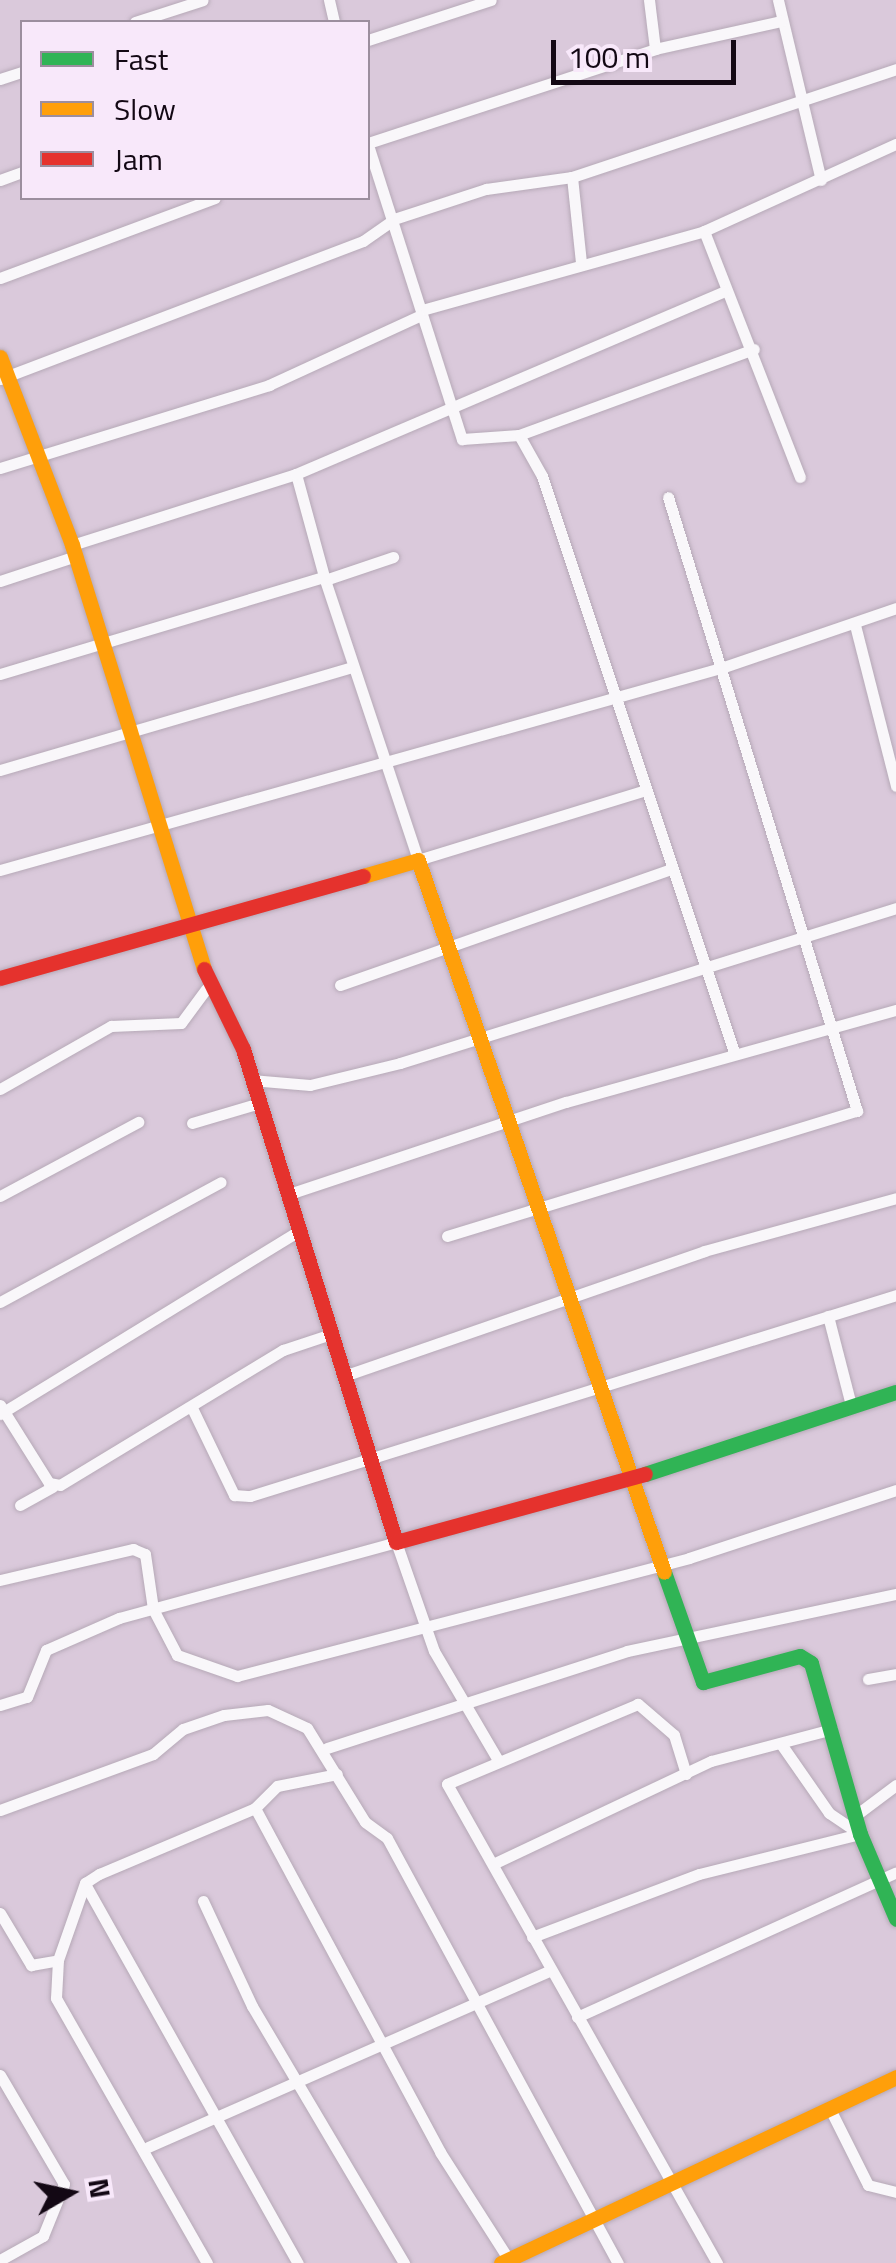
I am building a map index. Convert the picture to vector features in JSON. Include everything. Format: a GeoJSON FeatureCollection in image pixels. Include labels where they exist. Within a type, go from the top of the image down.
{"type":"FeatureCollection","features":[{"type":"Feature","properties":{"kind":"street"},"geometry":{"type":"LineString","coordinates":[[141,20],[203,0]]}},
{"type":"Feature","properties":{"kind":"street"},"geometry":{"type":"LineString","coordinates":[[370,39],[491,0]]}},
{"type":"Feature","properties":{"kind":"street"},"geometry":{"type":"LineString","coordinates":[[650,0],[654,49]]}},
{"type":"Feature","properties":{"kind":"street"},"geometry":{"type":"LineString","coordinates":[[781,1],[796,97],[821,180]]}},
{"type":"Feature","properties":{"kind":"street"},"geometry":{"type":"LineString","coordinates":[[370,143],[654,49],[781,20]]}},
{"type":"Feature","properties":{"kind":"street"},"geometry":{"type":"LineString","coordinates":[[4,378],[363,241],[394,219],[486,189],[572,177],[796,97],[896,69]]}},
{"type":"Feature","properties":{"kind":"street"},"geometry":{"type":"LineString","coordinates":[[0,468],[270,386],[420,313],[581,262],[704,230],[896,144]]}},
{"type":"Feature","properties":{"kind":"street"},"geometry":{"type":"LineString","coordinates":[[370,150],[394,219],[445,404],[470,444],[519,435],[754,349]]}},
{"type":"Feature","properties":{"kind":"street"},"geometry":{"type":"LineString","coordinates":[[572,177],[581,262]]}},
{"type":"Feature","properties":{"kind":"street"},"geometry":{"type":"LineString","coordinates":[[0,278],[209,200]]}},
{"type":"Feature","properties":{"kind":"street"},"geometry":{"type":"LineString","coordinates":[[704,230],[725,291],[754,349],[800,477]]}},
{"type":"Feature","properties":{"kind":"street"},"geometry":{"type":"LineString","coordinates":[[0,581],[74,550],[296,474],[445,404],[725,291]]}},
{"type":"Feature","properties":{"kind":"street"},"geometry":{"type":"LineString","coordinates":[[0,357],[4,378],[74,550],[184,928],[206,988],[250,1080],[288,1194],[344,1376],[362,1457],[425,1629],[498,1760]]}},
{"type":"Feature","properties":{"kind":"street"},"geometry":{"type":"LineString","coordinates":[[519,435],[620,696],[645,790],[707,961],[734,1052]]}},
{"type":"Feature","properties":{"kind":"street"},"geometry":{"type":"LineString","coordinates":[[296,474],[352,667],[388,762],[477,1039],[538,1210],[574,1296],[682,1638],[703,1682],[800,1656],[832,1728],[860,1834]]}},
{"type":"Feature","properties":{"kind":"street"},"geometry":{"type":"LineString","coordinates":[[447,1236],[853,1115],[836,1028],[668,497]]}},
{"type":"Feature","properties":{"kind":"street"},"geometry":{"type":"LineString","coordinates":[[0,674],[393,556]]}},
{"type":"Feature","properties":{"kind":"street"},"geometry":{"type":"LineString","coordinates":[[0,869],[724,666],[855,625],[896,608]]}},
{"type":"Feature","properties":{"kind":"street"},"geometry":{"type":"LineString","coordinates":[[855,625],[896,786]]}},
{"type":"Feature","properties":{"kind":"street"},"geometry":{"type":"LineString","coordinates":[[0,770],[352,667]]}},
{"type":"Feature","properties":{"kind":"street"},"geometry":{"type":"LineString","coordinates":[[0,978],[418,860],[645,790]]}},
{"type":"Feature","properties":{"kind":"street"},"geometry":{"type":"LineString","coordinates":[[340,985],[672,869]]}},
{"type":"Feature","properties":{"kind":"street"},"geometry":{"type":"LineString","coordinates":[[250,1080],[310,1085],[477,1039],[707,961],[808,936],[896,908]]}},
{"type":"Feature","properties":{"kind":"street"},"geometry":{"type":"LineString","coordinates":[[0,1089],[111,1026],[181,1023],[206,988]]}},
{"type":"Feature","properties":{"kind":"street"},"geometry":{"type":"LineString","coordinates":[[288,1194],[509,1127],[734,1052],[896,1010]]}},
{"type":"Feature","properties":{"kind":"street"},"geometry":{"type":"LineString","coordinates":[[192,1123],[256,1104]]}},
{"type":"Feature","properties":{"kind":"street"},"geometry":{"type":"LineString","coordinates":[[0,1196],[138,1122]]}},
{"type":"Feature","properties":{"kind":"street"},"geometry":{"type":"LineString","coordinates":[[0,1302],[221,1182]]}},
{"type":"Feature","properties":{"kind":"street"},"geometry":{"type":"LineString","coordinates":[[344,1376],[574,1296],[896,1198]]}},
{"type":"Feature","properties":{"kind":"street"},"geometry":{"type":"LineString","coordinates":[[52,1487],[1,1411],[299,1232]]}},
{"type":"Feature","properties":{"kind":"street"},"geometry":{"type":"LineString","coordinates":[[192,1408],[234,1495],[896,1295]]}},
{"type":"Feature","properties":{"kind":"street"},"geometry":{"type":"LineString","coordinates":[[828,1316],[850,1401]]}},
{"type":"Feature","properties":{"kind":"street"},"geometry":{"type":"LineString","coordinates":[[20,1504],[192,1408],[283,1350],[330,1334]]}},
{"type":"Feature","properties":{"kind":"street"},"geometry":{"type":"LineString","coordinates":[[0,1706],[27,1698],[46,1650],[154,1610],[630,1477],[850,1401],[896,1392]]}},
{"type":"Feature","properties":{"kind":"street"},"geometry":{"type":"LineString","coordinates":[[0,1580],[133,1549],[145,1554],[154,1610],[177,1655],[237,1676],[425,1629],[896,1490]]}},
{"type":"Feature","properties":{"kind":"street"},"geometry":{"type":"LineString","coordinates":[[327,1748],[465,1698],[682,1638],[896,1594]]}},
{"type":"Feature","properties":{"kind":"street"},"geometry":{"type":"LineString","coordinates":[[868,1679],[896,1674]]}},
{"type":"Feature","properties":{"kind":"street"},"geometry":{"type":"LineString","coordinates":[[686,1774],[674,1735],[638,1704],[446,1784],[495,1862],[532,1937],[717,2263]]}},
{"type":"Feature","properties":{"kind":"street"},"geometry":{"type":"LineString","coordinates":[[0,1810],[153,1754],[183,1729],[224,1715],[268,1710],[327,1748],[364,1822],[387,1838],[470,2001],[618,2263]]}},
{"type":"Feature","properties":{"kind":"street"},"geometry":{"type":"LineString","coordinates":[[495,1862],[686,1774],[832,1728]]}},
{"type":"Feature","properties":{"kind":"street"},"geometry":{"type":"LineString","coordinates":[[781,1744],[829,1813],[860,1834],[890,1877],[896,1919]]}},
{"type":"Feature","properties":{"kind":"street"},"geometry":{"type":"LineString","coordinates":[[207,2263],[148,2147],[56,1998],[58,1960],[85,1884],[255,1808],[277,1786],[337,1774]]}},
{"type":"Feature","properties":{"kind":"street"},"geometry":{"type":"LineString","coordinates":[[856,1815],[896,1785]]}},
{"type":"Feature","properties":{"kind":"street"},"geometry":{"type":"LineString","coordinates":[[255,1808],[507,2262],[596,2224],[896,2077]]}},
{"type":"Feature","properties":{"kind":"street"},"geometry":{"type":"LineString","coordinates":[[532,1937],[699,1874],[860,1834]]}},
{"type":"Feature","properties":{"kind":"street"},"geometry":{"type":"LineString","coordinates":[[577,2016],[890,1877]]}},
{"type":"Feature","properties":{"kind":"street"},"geometry":{"type":"LineString","coordinates":[[85,1884],[298,2263]]}},
{"type":"Feature","properties":{"kind":"street"},"geometry":{"type":"LineString","coordinates":[[203,1901],[296,2076],[404,2263]]}},
{"type":"Feature","properties":{"kind":"street"},"geometry":{"type":"LineString","coordinates":[[0,1914],[31,1964],[58,1960]]}},
{"type":"Feature","properties":{"kind":"street"},"geometry":{"type":"LineString","coordinates":[[148,2147],[296,2076],[551,1970]]}},
{"type":"Feature","properties":{"kind":"street"},"geometry":{"type":"LineString","coordinates":[[0,2075],[64,2184],[42,2236],[3,2258]]}},
{"type":"Feature","properties":{"kind":"street"},"geometry":{"type":"LineString","coordinates":[[830,2109],[868,2185],[896,2192]]}},
{"type":"Feature","properties":{"kind":"traffic: fast"},"geometry":{"type":"LineString","coordinates":[[645,1474],[896,1392]]}},
{"type":"Feature","properties":{"kind":"traffic: fast"},"geometry":{"type":"LineString","coordinates":[[664,1572],[703,1682],[800,1656],[811,1663],[860,1834],[896,1919]]}},
{"type":"Feature","properties":{"kind":"traffic: slow"},"geometry":{"type":"LineString","coordinates":[[0,357],[72,545],[204,969]]}},
{"type":"Feature","properties":{"kind":"traffic: slow"},"geometry":{"type":"LineString","coordinates":[[363,876],[418,860],[664,1572]]}},
{"type":"Feature","properties":{"kind":"traffic: slow"},"geometry":{"type":"LineString","coordinates":[[501,2263],[896,2077]]}},
{"type":"Feature","properties":{"kind":"traffic: jam"},"geometry":{"type":"LineString","coordinates":[[0,978],[363,876]]}},
{"type":"Feature","properties":{"kind":"traffic: jam"},"geometry":{"type":"LineString","coordinates":[[204,969],[243,1049],[396,1542],[645,1474]]}}]}
